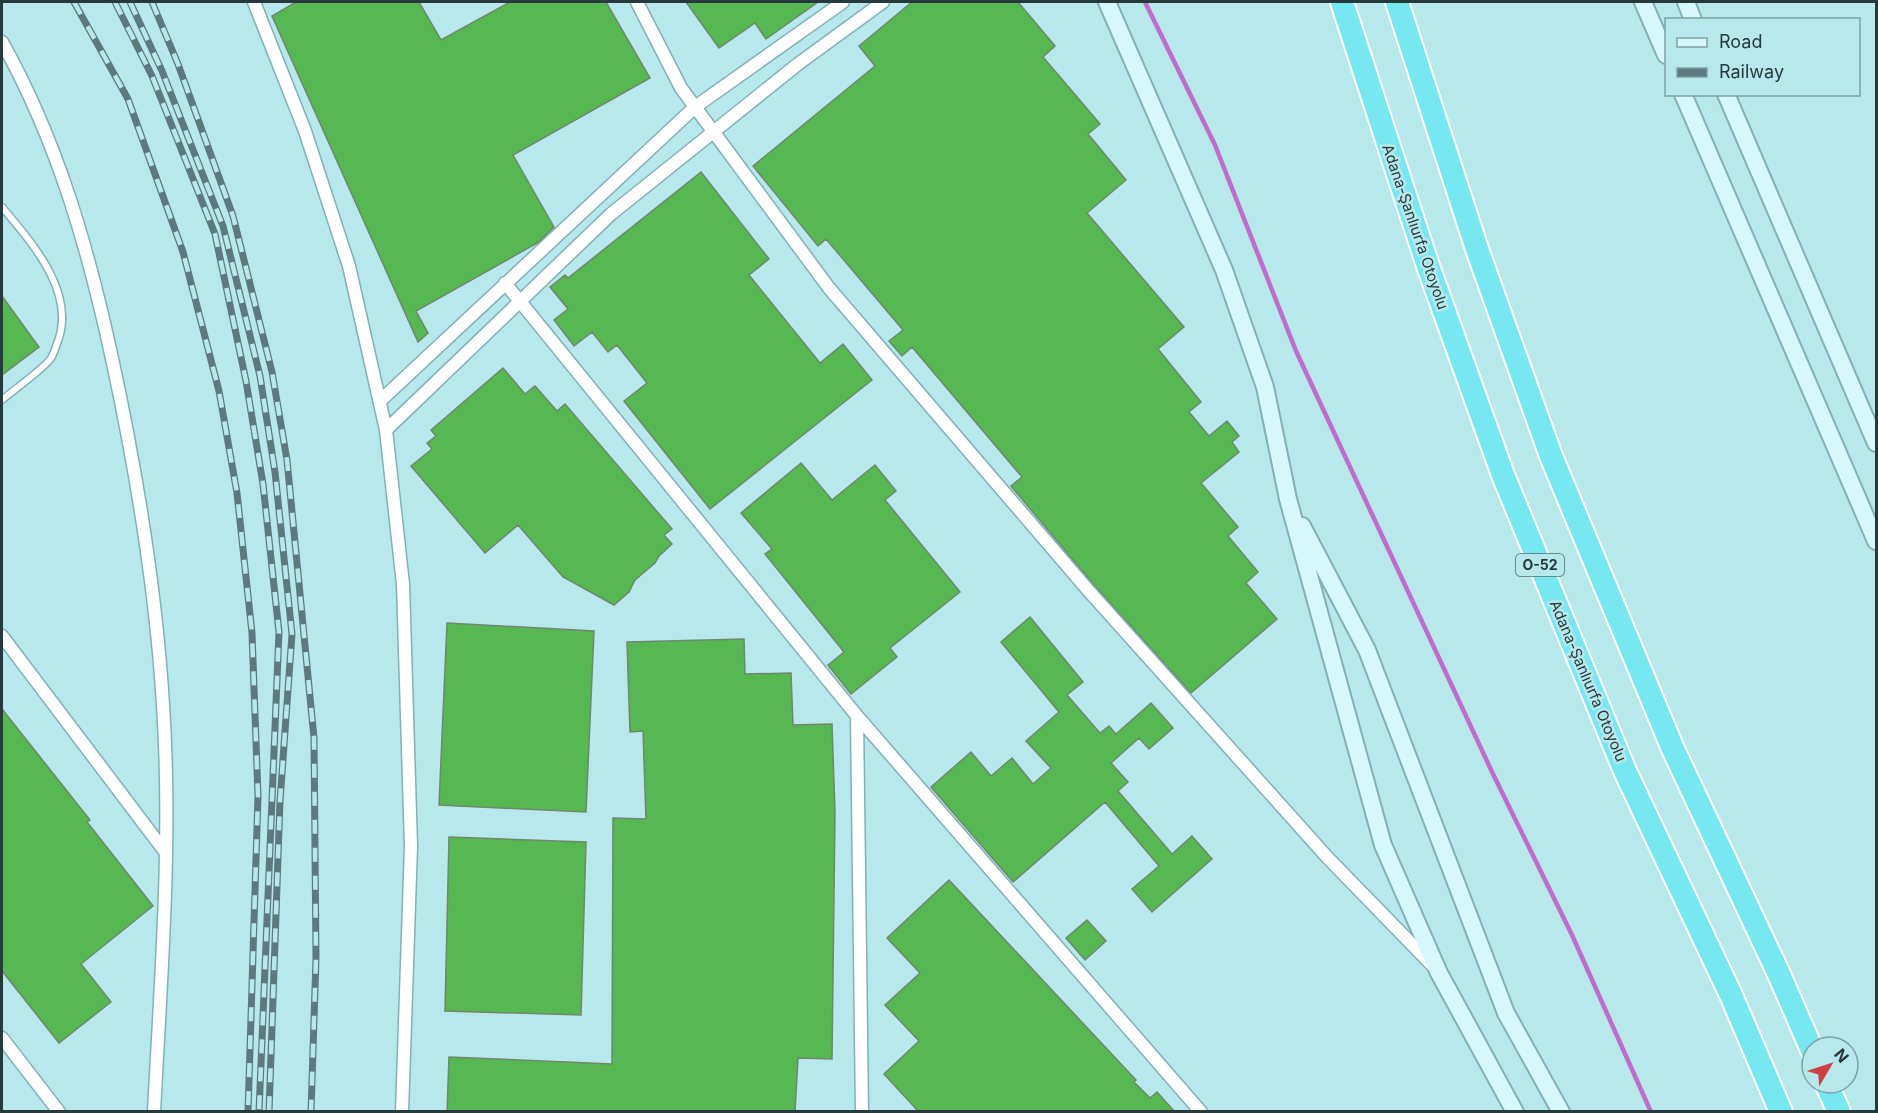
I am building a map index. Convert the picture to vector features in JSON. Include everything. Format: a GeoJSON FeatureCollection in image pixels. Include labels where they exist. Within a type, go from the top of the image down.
{"type":"FeatureCollection","features":[{"type":"Feature","properties":{"kind":"highway","name":"Adana-Şanlıurfa Otoyolu"},"geometry":{"type":"LineString","coordinates":[[1342,2],[1428,266],[1503,475],[1625,771],[1731,994],[1780,1112]]}},
{"type":"Feature","properties":{"kind":"highway"},"geometry":{"type":"LineString","coordinates":[[1396,2],[1477,249],[1551,456],[1673,749],[1805,1035]]}},
{"type":"Feature","properties":{"kind":"highway"},"geometry":{"type":"LineString","coordinates":[[1831,1095],[1839,1112]]}},
{"type":"Feature","properties":{"kind":"main road"},"geometry":{"type":"LineString","coordinates":[[1107,2],[1224,270],[1265,387],[1288,499],[1383,845],[1439,973],[1515,1112]]}},
{"type":"Feature","properties":{"kind":"main road"},"geometry":{"type":"LineString","coordinates":[[1643,2],[1665,53]]}},
{"type":"Feature","properties":{"kind":"main road"},"geometry":{"type":"LineString","coordinates":[[1686,2],[1693,18]]}},
{"type":"Feature","properties":{"kind":"main road"},"geometry":{"type":"LineString","coordinates":[[1684,96],[1876,541]]}},
{"type":"Feature","properties":{"kind":"main road"},"geometry":{"type":"LineString","coordinates":[[1727,96],[1876,443]]}},
{"type":"Feature","properties":{"kind":"main road"},"geometry":{"type":"LineString","coordinates":[[1288,499],[1367,650],[1506,1013],[1561,1112]]}},
{"type":"Feature","properties":{"kind":"street"},"geometry":{"type":"LineString","coordinates":[[254,2],[305,131],[349,266],[386,430],[403,584],[411,846],[402,1112]]}},
{"type":"Feature","properties":{"kind":"street"},"geometry":{"type":"LineString","coordinates":[[637,2],[681,88],[829,288],[1088,590],[1327,857],[1439,973]]}},
{"type":"Feature","properties":{"kind":"street"},"geometry":{"type":"LineString","coordinates":[[380,401],[695,107],[843,2]]}},
{"type":"Feature","properties":{"kind":"street"},"geometry":{"type":"LineString","coordinates":[[386,430],[611,214],[712,131],[883,2]]}},
{"type":"Feature","properties":{"kind":"street"},"geometry":{"type":"LineString","coordinates":[[2,42],[47,133],[78,223],[100,304],[122,408],[148,563],[163,705],[166,853],[154,1112]]}},
{"type":"Feature","properties":{"kind":"street"},"geometry":{"type":"LineString","coordinates":[[505,284],[856,716],[1202,1112]]}},
{"type":"Feature","properties":{"kind":"street"},"geometry":{"type":"LineString","coordinates":[[2,636],[166,853]]}},
{"type":"Feature","properties":{"kind":"street"},"geometry":{"type":"LineString","coordinates":[[856,716],[862,1112]]}},
{"type":"Feature","properties":{"kind":"street"},"geometry":{"type":"LineString","coordinates":[[2,1038],[59,1112]]}},
{"type":"Feature","properties":{"kind":"lane"},"geometry":{"type":"LineString","coordinates":[[2,207],[51,272],[62,312],[62,330],[51,358],[2,400]]}},
{"type":"Feature","properties":{"kind":"building"},"geometry":{"type":"Polygon","coordinates":[[[296,2],[419,2],[441,40],[510,2],[606,2],[650,78],[513,155],[554,227],[539,242],[416,311],[428,333],[418,342],[272,16],[296,2]]]}},
{"type":"Feature","properties":{"kind":"building"},"geometry":{"type":"Polygon","coordinates":[[[686,2],[818,2],[766,39],[755,23],[719,48],[686,2]]]}},
{"type":"Feature","properties":{"kind":"building"},"geometry":{"type":"Polygon","coordinates":[[[912,2],[1018,2],[1055,46],[1043,57],[1100,124],[1088,134],[1126,180],[1087,213],[1184,327],[1158,349],[1201,402],[1189,412],[1209,436],[1227,421],[1239,436],[1232,442],[1239,452],[1201,483],[1238,527],[1228,536],[1258,572],[1246,583],[1277,619],[1191,693],[1094,585],[1011,486],[1022,477],[912,347],[902,356],[889,341],[903,330],[826,239],[818,246],[753,166],[875,66],[859,46],[912,2]]]}},
{"type":"Feature","properties":{"kind":"building"},"geometry":{"type":"Polygon","coordinates":[[[701,172],[769,259],[749,275],[820,363],[843,344],[872,380],[710,509],[624,401],[647,383],[617,345],[608,352],[592,332],[574,346],[554,320],[568,309],[550,287],[565,275],[568,278],[701,172]]]}},
{"type":"Feature","properties":{"kind":"building"},"geometry":{"type":"Polygon","coordinates":[[[2,296],[39,347],[2,375],[2,296]]]}},
{"type":"Feature","properties":{"kind":"building"},"geometry":{"type":"Polygon","coordinates":[[[503,368],[525,394],[535,386],[557,411],[565,404],[672,529],[664,535],[672,544],[635,580],[629,592],[614,605],[563,577],[518,525],[485,553],[411,466],[432,449],[427,443],[436,436],[431,430],[503,368]]]}},
{"type":"Feature","properties":{"kind":"building"},"geometry":{"type":"Polygon","coordinates":[[[801,463],[832,500],[875,465],[896,491],[885,500],[960,592],[890,648],[897,657],[851,694],[828,665],[844,652],[765,554],[772,549],[741,513],[801,463]]]}},
{"type":"Feature","properties":{"kind":"building"},"geometry":{"type":"Polygon","coordinates":[[[1030,617],[1083,682],[1067,695],[1100,733],[1109,726],[1116,734],[1151,703],[1173,728],[1149,749],[1139,738],[1111,763],[1128,782],[1118,791],[1172,854],[1192,836],[1212,859],[1152,912],[1132,889],[1159,866],[1105,802],[1013,882],[931,787],[971,752],[991,776],[1012,758],[1033,784],[1051,768],[1026,741],[1059,712],[1001,642],[1030,617]]]}},
{"type":"Feature","properties":{"kind":"building"},"geometry":{"type":"Polygon","coordinates":[[[447,623],[594,631],[586,812],[439,805],[447,623]]]}},
{"type":"Feature","properties":{"kind":"building"},"geometry":{"type":"Polygon","coordinates":[[[744,639],[745,674],[791,673],[793,725],[832,724],[835,812],[832,1059],[798,1058],[795,1112],[447,1112],[449,1057],[612,1064],[613,818],[646,819],[643,731],[630,732],[627,642],[744,639]]]}},
{"type":"Feature","properties":{"kind":"building"},"geometry":{"type":"Polygon","coordinates":[[[2,709],[90,820],[87,822],[153,906],[81,964],[111,1002],[59,1043],[2,971],[2,709]]]}},
{"type":"Feature","properties":{"kind":"building"},"geometry":{"type":"Polygon","coordinates":[[[449,837],[586,842],[581,1015],[445,1011],[449,837]]]}},
{"type":"Feature","properties":{"kind":"building"},"geometry":{"type":"Polygon","coordinates":[[[949,880],[1136,1080],[1134,1082],[1150,1098],[1157,1092],[1175,1112],[919,1112],[884,1074],[919,1041],[885,1005],[920,973],[887,938],[949,880]]]}},
{"type":"Feature","properties":{"kind":"building"},"geometry":{"type":"Polygon","coordinates":[[[1087,920],[1106,941],[1085,960],[1066,938],[1087,920]]]}},
{"type":"Feature","properties":{"kind":"waterway"},"geometry":{"type":"LineString","coordinates":[[1145,2],[1215,145],[1296,351],[1493,774],[1572,935],[1651,1112]]}},
{"type":"Feature","properties":{"kind":"railway"},"geometry":{"type":"LineString","coordinates":[[74,2],[128,99],[183,252],[219,391],[237,493],[252,633],[258,796],[248,1112]]}},
{"type":"Feature","properties":{"kind":"railway"},"geometry":{"type":"LineString","coordinates":[[115,2],[152,76],[215,234],[246,381],[263,484],[279,632],[259,1112]]}},
{"type":"Feature","properties":{"kind":"railway"},"geometry":{"type":"LineString","coordinates":[[130,2],[162,71],[223,226],[260,376],[275,472],[292,634],[280,801],[269,1112]]}},
{"type":"Feature","properties":{"kind":"railway"},"geometry":{"type":"LineString","coordinates":[[152,2],[178,64],[233,216],[272,372],[287,460],[314,738],[316,958],[311,1112]]}}]}
